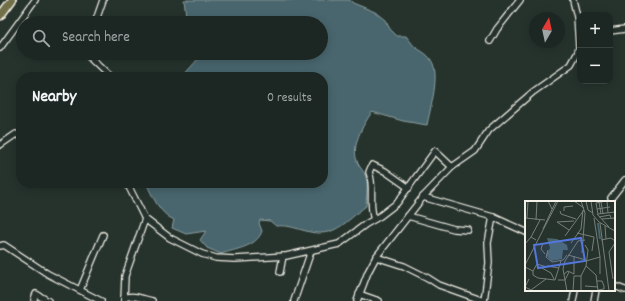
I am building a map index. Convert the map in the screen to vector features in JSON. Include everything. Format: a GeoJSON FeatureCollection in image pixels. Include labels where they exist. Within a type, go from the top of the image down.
{"type":"FeatureCollection","features":[{"type":"Feature","properties":{"kind":"main road"},"geometry":{"type":"LineString","coordinates":[[0,16],[12,0]]}},
{"type":"Feature","properties":{"kind":"street"},"geometry":{"type":"LineString","coordinates":[[23,16],[35,0]]}},
{"type":"Feature","properties":{"kind":"street"},"geometry":{"type":"LineString","coordinates":[[97,16],[103,0]]}},
{"type":"Feature","properties":{"kind":"street"},"geometry":{"type":"LineString","coordinates":[[490,41],[497,29],[520,0]]}},
{"type":"Feature","properties":{"kind":"street"},"geometry":{"type":"LineString","coordinates":[[573,0],[577,25]]}},
{"type":"Feature","properties":{"kind":"street"},"geometry":{"type":"LineString","coordinates":[[0,48],[16,26]]}},
{"type":"Feature","properties":{"kind":"street"},"geometry":{"type":"LineString","coordinates":[[613,31],[625,29]]}},
{"type":"Feature","properties":{"kind":"street"},"geometry":{"type":"LineString","coordinates":[[357,301],[368,272],[376,257],[423,198],[452,167],[475,151],[489,130],[533,92],[571,65],[578,54],[578,48]]}},
{"type":"Feature","properties":{"kind":"street"},"geometry":{"type":"LineString","coordinates":[[92,60],[105,72]]}},
{"type":"Feature","properties":{"kind":"street"},"geometry":{"type":"LineString","coordinates":[[0,145],[16,134]]}},
{"type":"Feature","properties":{"kind":"street"},"geometry":{"type":"LineString","coordinates":[[130,188],[145,219],[170,238],[202,254],[216,258],[235,259],[283,256],[339,244],[380,216],[397,203],[435,151],[452,167]]}},
{"type":"Feature","properties":{"kind":"street"},"geometry":{"type":"LineString","coordinates":[[374,219],[371,205],[372,179],[369,172],[372,165],[385,171],[409,188]]}},
{"type":"Feature","properties":{"kind":"street"},"geometry":{"type":"LineString","coordinates":[[611,198],[625,180]]}},
{"type":"Feature","properties":{"kind":"street"},"geometry":{"type":"LineString","coordinates":[[423,198],[493,217],[525,232]]}},
{"type":"Feature","properties":{"kind":"street"},"geometry":{"type":"LineString","coordinates":[[408,216],[454,229],[468,230]]}},
{"type":"Feature","properties":{"kind":"street"},"geometry":{"type":"LineString","coordinates":[[376,257],[404,266],[439,285],[484,301],[488,263],[488,246],[493,217]]}},
{"type":"Feature","properties":{"kind":"street"},"geometry":{"type":"LineString","coordinates":[[124,300],[124,276],[145,219]]}},
{"type":"Feature","properties":{"kind":"street"},"geometry":{"type":"LineString","coordinates":[[80,290],[103,235]]}},
{"type":"Feature","properties":{"kind":"street"},"geometry":{"type":"LineString","coordinates":[[0,246],[4,245],[48,274],[101,301]]}},
{"type":"Feature","properties":{"kind":"street"},"geometry":{"type":"LineString","coordinates":[[294,301],[311,251]]}},
{"type":"Feature","properties":{"kind":"street"},"geometry":{"type":"LineString","coordinates":[[280,272],[283,256]]}},
{"type":"Feature","properties":{"kind":"street"},"geometry":{"type":"LineString","coordinates":[[615,286],[625,290]]}},
{"type":"Feature","properties":{"kind":"street"},"geometry":{"type":"LineString","coordinates":[[573,301],[576,291]]}},
{"type":"Feature","properties":{"kind":"street"},"geometry":{"type":"LineString","coordinates":[[594,301],[596,291]]}},
{"type":"Feature","properties":{"kind":"street"},"geometry":{"type":"LineString","coordinates":[[34,299],[36,294],[48,301]]}},
{"type":"Feature","properties":{"kind":"street"},"geometry":{"type":"LineString","coordinates":[[359,294],[379,301]]}},
{"type":"Feature","properties":{"kind":"street"},"geometry":{"type":"LineString","coordinates":[[124,300],[130,296],[152,301]]}},
{"type":"Feature","properties":{"kind":"water"},"geometry":{"type":"Polygon","coordinates":[[[184,0],[350,0],[353,3],[375,12],[385,20],[390,29],[397,36],[406,36],[414,46],[431,60],[434,66],[435,82],[427,125],[403,121],[372,112],[359,135],[356,148],[357,161],[367,181],[366,206],[339,228],[324,233],[316,233],[288,226],[276,226],[270,221],[260,220],[259,223],[262,231],[251,244],[221,254],[207,248],[200,240],[206,231],[186,234],[172,228],[174,220],[160,209],[148,188],[328,188],[328,72],[186,72],[197,60],[328,60],[328,16],[186,16],[184,0]]]}}]}
